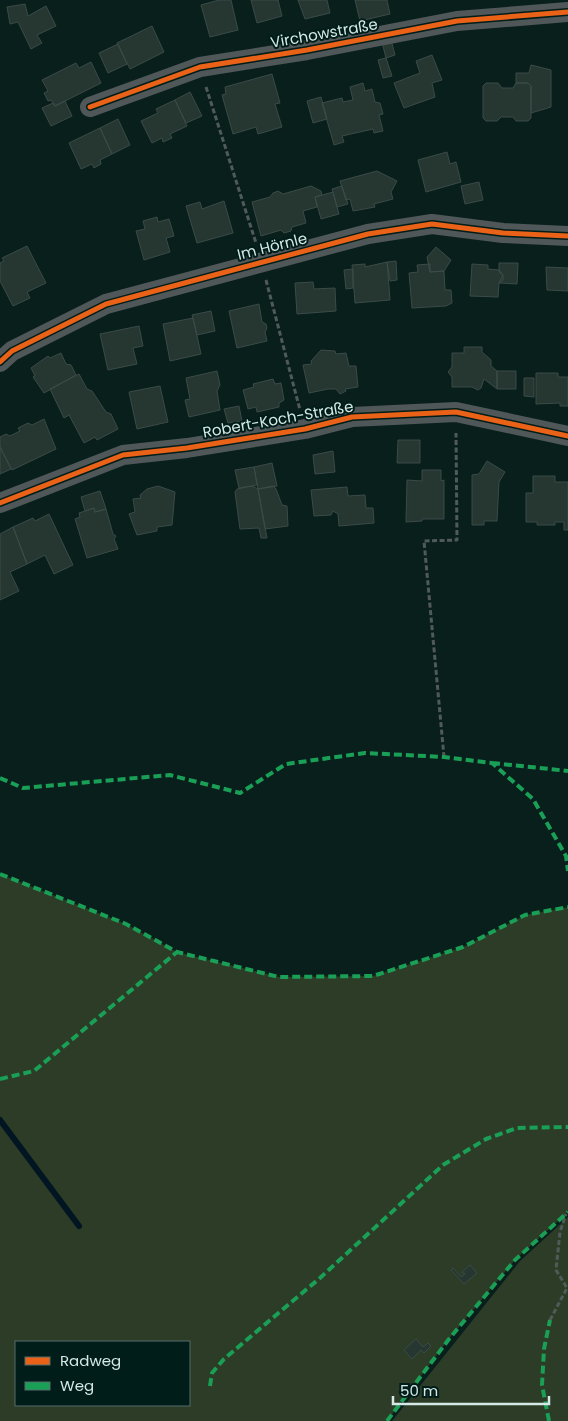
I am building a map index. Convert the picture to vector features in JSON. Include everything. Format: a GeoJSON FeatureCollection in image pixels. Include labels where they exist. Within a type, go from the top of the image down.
{"type":"FeatureCollection","features":[{"type":"Feature","properties":{"kind":"street","name":"Virchowstraße"},"geometry":{"type":"LineString","coordinates":[[90,107],[200,67],[307,50],[456,20],[568,12]]}},
{"type":"Feature","properties":{"kind":"street","name":"Im Hörnle"},"geometry":{"type":"LineString","coordinates":[[0,362],[12,351],[106,304],[368,234],[432,224],[502,233],[568,236]]}},
{"type":"Feature","properties":{"kind":"street","name":"Robert-Koch-Straße"},"geometry":{"type":"LineString","coordinates":[[0,502],[123,455],[187,448],[295,430],[352,417],[456,412],[568,436]]}},
{"type":"Feature","properties":{"kind":"path"},"geometry":{"type":"LineString","coordinates":[[444,757],[424,541],[457,540],[456,412]]}},
{"type":"Feature","properties":{"kind":"path"},"geometry":{"type":"LineString","coordinates":[[550,1320],[567,1288],[556,1270],[560,1232],[566,1214]]}},
{"type":"Feature","properties":{"kind":"green space"},"geometry":{"type":"Polygon","coordinates":[[[0,874],[126,924],[177,952],[279,977],[373,976],[463,947],[525,915],[568,907],[568,1212],[515,1260],[449,1339],[387,1421],[0,1421],[0,874]]]}},
{"type":"Feature","properties":{"kind":"green space"},"geometry":{"type":"Polygon","coordinates":[[[568,1217],[568,1421],[392,1421],[520,1261],[568,1217]]]}},
{"type":"Feature","properties":{"kind":"building"},"geometry":{"type":"Polygon","coordinates":[[[219,0],[231,0],[238,30],[210,37],[201,5],[219,0]]]}},
{"type":"Feature","properties":{"kind":"building"},"geometry":{"type":"Polygon","coordinates":[[[251,0],[278,0],[282,16],[257,23],[251,0]]]}},
{"type":"Feature","properties":{"kind":"building"},"geometry":{"type":"Polygon","coordinates":[[[298,0],[327,0],[330,13],[305,19],[298,0]]]}},
{"type":"Feature","properties":{"kind":"building"},"geometry":{"type":"Polygon","coordinates":[[[355,0],[387,0],[390,14],[360,21],[355,0]]]}},
{"type":"Feature","properties":{"kind":"building"},"geometry":{"type":"Polygon","coordinates":[[[25,4],[28,16],[46,6],[56,26],[37,35],[42,43],[31,49],[18,22],[10,24],[7,7],[25,4]]]}},
{"type":"Feature","properties":{"kind":"building"},"geometry":{"type":"Polygon","coordinates":[[[152,26],[164,52],[130,69],[117,43],[152,26]]]}},
{"type":"Feature","properties":{"kind":"building"},"geometry":{"type":"Polygon","coordinates":[[[391,40],[395,55],[386,58],[382,42],[391,40]]]}},
{"type":"Feature","properties":{"kind":"building"},"geometry":{"type":"Polygon","coordinates":[[[118,44],[127,64],[108,73],[99,53],[118,44]]]}},
{"type":"Feature","properties":{"kind":"building"},"geometry":{"type":"Polygon","coordinates":[[[432,55],[442,80],[432,83],[435,97],[404,108],[394,83],[420,73],[416,61],[432,55]]]}},
{"type":"Feature","properties":{"kind":"building"},"geometry":{"type":"Polygon","coordinates":[[[386,58],[392,76],[383,78],[378,60],[386,58]]]}},
{"type":"Feature","properties":{"kind":"building"},"geometry":{"type":"Polygon","coordinates":[[[91,62],[101,83],[55,106],[51,100],[48,101],[44,93],[48,91],[42,80],[76,63],[79,68],[91,62]]]}},
{"type":"Feature","properties":{"kind":"building"},"geometry":{"type":"Polygon","coordinates":[[[531,65],[551,70],[551,107],[531,113],[531,86],[528,83],[516,83],[516,73],[529,73],[531,65]]]}},
{"type":"Feature","properties":{"kind":"building"},"geometry":{"type":"Polygon","coordinates":[[[272,74],[280,103],[275,104],[282,127],[258,134],[256,127],[233,134],[222,95],[226,94],[225,87],[272,74]]]}},
{"type":"Feature","properties":{"kind":"building"},"geometry":{"type":"Polygon","coordinates":[[[363,83],[365,91],[372,89],[375,102],[380,103],[383,114],[379,115],[383,131],[374,133],[373,129],[342,136],[344,142],[334,145],[322,103],[342,98],[343,102],[353,100],[350,87],[363,83]]]}},
{"type":"Feature","properties":{"kind":"building"},"geometry":{"type":"Polygon","coordinates":[[[486,83],[498,83],[502,88],[513,88],[516,83],[528,83],[531,86],[531,118],[528,121],[516,121],[513,117],[501,117],[497,121],[486,121],[483,118],[483,86],[486,83]]]}},
{"type":"Feature","properties":{"kind":"building"},"geometry":{"type":"Polygon","coordinates":[[[190,92],[202,116],[186,123],[175,100],[190,92]]]}},
{"type":"Feature","properties":{"kind":"building"},"geometry":{"type":"Polygon","coordinates":[[[321,97],[327,119],[313,123],[307,101],[321,97]]]}},
{"type":"Feature","properties":{"kind":"building"},"geometry":{"type":"Polygon","coordinates":[[[175,100],[187,126],[170,134],[172,138],[163,142],[162,138],[152,143],[141,121],[158,113],[156,109],[175,100]]]}},
{"type":"Feature","properties":{"kind":"building"},"geometry":{"type":"Polygon","coordinates":[[[65,101],[72,116],[51,126],[42,108],[53,103],[55,106],[65,101]]]}},
{"type":"Feature","properties":{"kind":"building"},"geometry":{"type":"Polygon","coordinates":[[[118,119],[130,145],[112,154],[100,128],[118,119]]]}},
{"type":"Feature","properties":{"kind":"building"},"geometry":{"type":"Polygon","coordinates":[[[100,128],[112,154],[100,160],[101,164],[94,168],[92,164],[81,169],[69,143],[100,128]]]}},
{"type":"Feature","properties":{"kind":"building"},"geometry":{"type":"Polygon","coordinates":[[[447,152],[450,164],[456,162],[461,182],[426,192],[418,160],[447,152]]]}},
{"type":"Feature","properties":{"kind":"building"},"geometry":{"type":"Polygon","coordinates":[[[377,171],[397,181],[391,192],[393,199],[374,204],[375,207],[353,211],[350,199],[346,200],[340,181],[377,171]]]}},
{"type":"Feature","properties":{"kind":"building"},"geometry":{"type":"Polygon","coordinates":[[[479,182],[483,200],[465,204],[461,186],[479,182]]]}},
{"type":"Feature","properties":{"kind":"building"},"geometry":{"type":"Polygon","coordinates":[[[311,186],[321,191],[322,195],[315,197],[317,207],[303,211],[306,223],[292,227],[291,231],[284,233],[281,230],[261,236],[252,202],[270,197],[278,191],[283,194],[311,186]]]}},
{"type":"Feature","properties":{"kind":"building"},"geometry":{"type":"Polygon","coordinates":[[[342,186],[348,204],[337,207],[332,189],[342,186]]]}},
{"type":"Feature","properties":{"kind":"building"},"geometry":{"type":"Polygon","coordinates":[[[333,192],[339,214],[321,219],[315,197],[333,192]]]}},
{"type":"Feature","properties":{"kind":"building"},"geometry":{"type":"Polygon","coordinates":[[[224,201],[233,233],[197,243],[186,206],[200,202],[202,209],[224,201]]]}},
{"type":"Feature","properties":{"kind":"building"},"geometry":{"type":"Polygon","coordinates":[[[157,217],[158,222],[169,219],[174,236],[166,238],[170,252],[144,260],[136,231],[145,229],[143,221],[157,217]]]}},
{"type":"Feature","properties":{"kind":"building"},"geometry":{"type":"Polygon","coordinates":[[[27,246],[46,283],[27,292],[30,298],[13,306],[0,281],[0,263],[4,261],[2,258],[27,246]]]}},
{"type":"Feature","properties":{"kind":"building"},"geometry":{"type":"Polygon","coordinates":[[[436,247],[451,260],[444,271],[430,272],[427,257],[436,247]]]}},
{"type":"Feature","properties":{"kind":"building"},"geometry":{"type":"Polygon","coordinates":[[[396,261],[397,280],[390,281],[387,262],[396,261]]]}},
{"type":"Feature","properties":{"kind":"building"},"geometry":{"type":"Polygon","coordinates":[[[387,262],[390,300],[355,303],[352,265],[365,264],[365,267],[387,262]]]}},
{"type":"Feature","properties":{"kind":"building"},"geometry":{"type":"Polygon","coordinates":[[[499,263],[518,263],[517,284],[499,283],[503,275],[499,272],[499,263]]]}},
{"type":"Feature","properties":{"kind":"building"},"geometry":{"type":"Polygon","coordinates":[[[430,264],[430,272],[444,271],[445,290],[451,290],[452,303],[446,306],[412,308],[409,273],[418,272],[417,265],[430,264]]]}},
{"type":"Feature","properties":{"kind":"building"},"geometry":{"type":"Polygon","coordinates":[[[472,264],[488,265],[488,269],[499,270],[503,275],[503,280],[499,283],[498,297],[470,296],[472,264]]]}},
{"type":"Feature","properties":{"kind":"building"},"geometry":{"type":"Polygon","coordinates":[[[546,267],[568,268],[568,291],[547,290],[546,267]]]}},
{"type":"Feature","properties":{"kind":"building"},"geometry":{"type":"Polygon","coordinates":[[[353,269],[353,288],[346,289],[344,270],[353,269]]]}},
{"type":"Feature","properties":{"kind":"building"},"geometry":{"type":"Polygon","coordinates":[[[313,282],[314,289],[335,288],[336,311],[297,314],[295,283],[313,282]]]}},
{"type":"Feature","properties":{"kind":"building"},"geometry":{"type":"Polygon","coordinates":[[[259,304],[262,322],[266,324],[267,328],[265,332],[267,341],[237,348],[229,311],[259,304]]]}},
{"type":"Feature","properties":{"kind":"building"},"geometry":{"type":"Polygon","coordinates":[[[211,311],[215,331],[197,335],[192,315],[211,311]]]}},
{"type":"Feature","properties":{"kind":"building"},"geometry":{"type":"Polygon","coordinates":[[[193,318],[201,354],[170,361],[163,324],[193,318]]]}},
{"type":"Feature","properties":{"kind":"building"},"geometry":{"type":"Polygon","coordinates":[[[139,326],[143,346],[133,348],[137,364],[108,370],[100,334],[139,326]]]}},
{"type":"Feature","properties":{"kind":"building"},"geometry":{"type":"Polygon","coordinates":[[[464,347],[482,347],[482,352],[491,360],[491,366],[497,371],[497,389],[484,379],[481,388],[478,390],[472,387],[452,387],[452,377],[448,372],[452,367],[452,353],[464,353],[464,347]]]}},
{"type":"Feature","properties":{"kind":"building"},"geometry":{"type":"Polygon","coordinates":[[[321,350],[335,351],[336,354],[346,353],[349,366],[356,366],[358,387],[345,389],[346,391],[340,394],[336,389],[309,393],[303,365],[312,364],[311,361],[321,350]]]}},
{"type":"Feature","properties":{"kind":"building"},"geometry":{"type":"Polygon","coordinates":[[[61,353],[66,364],[71,365],[76,375],[44,393],[33,377],[35,376],[31,368],[48,356],[50,358],[61,353]]]}},
{"type":"Feature","properties":{"kind":"building"},"geometry":{"type":"Polygon","coordinates":[[[217,371],[220,385],[217,391],[220,410],[189,417],[185,400],[190,399],[186,378],[217,371]]]}},
{"type":"Feature","properties":{"kind":"building"},"geometry":{"type":"Polygon","coordinates":[[[497,371],[516,371],[516,389],[497,389],[497,371]]]}},
{"type":"Feature","properties":{"kind":"building"},"geometry":{"type":"Polygon","coordinates":[[[536,373],[558,373],[558,377],[568,377],[568,406],[560,406],[560,403],[536,404],[536,373]]]}},
{"type":"Feature","properties":{"kind":"building"},"geometry":{"type":"Polygon","coordinates":[[[79,374],[87,389],[92,391],[106,412],[111,414],[118,429],[97,440],[95,437],[84,443],[69,415],[64,418],[50,389],[79,374]]]}},
{"type":"Feature","properties":{"kind":"building"},"geometry":{"type":"Polygon","coordinates":[[[524,378],[534,378],[534,397],[524,396],[524,378]]]}},
{"type":"Feature","properties":{"kind":"building"},"geometry":{"type":"Polygon","coordinates":[[[273,379],[275,384],[281,383],[284,400],[279,403],[279,407],[257,412],[256,407],[248,409],[243,390],[254,387],[253,384],[273,379]]]}},
{"type":"Feature","properties":{"kind":"building"},"geometry":{"type":"Polygon","coordinates":[[[160,386],[168,422],[137,429],[129,392],[160,386]]]}},
{"type":"Feature","properties":{"kind":"building"},"geometry":{"type":"Polygon","coordinates":[[[239,406],[242,421],[228,423],[224,409],[239,406]]]}},
{"type":"Feature","properties":{"kind":"building"},"geometry":{"type":"Polygon","coordinates":[[[44,419],[56,449],[12,470],[0,447],[0,437],[6,434],[10,436],[20,431],[18,428],[28,423],[32,425],[44,419]]]}},
{"type":"Feature","properties":{"kind":"building"},"geometry":{"type":"Polygon","coordinates":[[[398,440],[420,440],[420,463],[397,463],[398,440]]]}},
{"type":"Feature","properties":{"kind":"building"},"geometry":{"type":"Polygon","coordinates":[[[0,447],[11,469],[0,474],[0,447]]]}},
{"type":"Feature","properties":{"kind":"building"},"geometry":{"type":"Polygon","coordinates":[[[333,451],[335,472],[315,474],[313,455],[333,451]]]}},
{"type":"Feature","properties":{"kind":"building"},"geometry":{"type":"Polygon","coordinates":[[[487,461],[505,472],[499,482],[497,521],[484,521],[484,525],[472,525],[472,475],[479,474],[487,461]]]}},
{"type":"Feature","properties":{"kind":"building"},"geometry":{"type":"Polygon","coordinates":[[[272,463],[277,486],[258,489],[254,467],[272,463]]]}},
{"type":"Feature","properties":{"kind":"building"},"geometry":{"type":"Polygon","coordinates":[[[254,467],[257,485],[239,488],[235,470],[254,467]]]}},
{"type":"Feature","properties":{"kind":"building"},"geometry":{"type":"Polygon","coordinates":[[[422,470],[441,470],[441,481],[444,480],[444,519],[422,519],[422,521],[406,522],[407,480],[422,481],[422,470]]]}},
{"type":"Feature","properties":{"kind":"building"},"geometry":{"type":"Polygon","coordinates":[[[533,476],[555,476],[555,482],[568,482],[568,530],[564,530],[564,522],[555,522],[555,525],[537,525],[537,522],[526,522],[526,493],[533,493],[533,476]]]}},
{"type":"Feature","properties":{"kind":"building"},"geometry":{"type":"Polygon","coordinates":[[[158,486],[175,492],[172,525],[157,527],[157,531],[137,535],[129,514],[135,512],[133,499],[141,498],[140,495],[147,489],[158,486]]]}},
{"type":"Feature","properties":{"kind":"building"},"geometry":{"type":"Polygon","coordinates":[[[252,486],[258,489],[267,538],[261,538],[259,528],[240,529],[235,492],[237,489],[252,486]]]}},
{"type":"Feature","properties":{"kind":"building"},"geometry":{"type":"Polygon","coordinates":[[[273,486],[282,505],[287,506],[288,526],[265,529],[258,489],[273,486]]]}},
{"type":"Feature","properties":{"kind":"building"},"geometry":{"type":"Polygon","coordinates":[[[347,487],[348,496],[365,495],[366,508],[373,508],[374,523],[339,526],[338,514],[333,511],[331,515],[314,516],[311,490],[347,487]]]}},
{"type":"Feature","properties":{"kind":"building"},"geometry":{"type":"Polygon","coordinates":[[[100,491],[106,509],[95,512],[94,508],[85,511],[81,497],[100,491]]]}},
{"type":"Feature","properties":{"kind":"building"},"geometry":{"type":"Polygon","coordinates":[[[94,508],[95,512],[106,509],[113,534],[116,536],[114,539],[118,549],[87,558],[75,519],[80,517],[79,513],[94,508]]]}},
{"type":"Feature","properties":{"kind":"building"},"geometry":{"type":"Polygon","coordinates":[[[49,514],[73,565],[54,574],[45,555],[27,564],[13,527],[33,518],[35,521],[49,514]]]}},
{"type":"Feature","properties":{"kind":"building"},"geometry":{"type":"Polygon","coordinates":[[[13,527],[27,564],[10,572],[19,591],[0,600],[0,534],[13,527]]]}},
{"type":"Feature","properties":{"kind":"building"},"geometry":{"type":"Polygon","coordinates":[[[470,1265],[477,1273],[464,1284],[451,1270],[453,1268],[461,1277],[465,1274],[462,1272],[470,1265]]]}},
{"type":"Feature","properties":{"kind":"building"},"geometry":{"type":"Polygon","coordinates":[[[416,1339],[423,1347],[428,1343],[431,1346],[424,1353],[421,1350],[412,1359],[404,1350],[416,1339]]]}},
{"type":"Feature","properties":{"kind":"waterway"},"geometry":{"type":"LineString","coordinates":[[0,1120],[79,1226]]}},
{"type":"Feature","properties":{"kind":"marked path"},"geometry":{"type":"LineString","coordinates":[[0,778],[23,788],[170,775],[240,793],[286,764],[365,753],[444,757],[492,763],[533,799],[566,856],[568,871]]}},
{"type":"Feature","properties":{"kind":"marked path"},"geometry":{"type":"LineString","coordinates":[[492,763],[568,771]]}},
{"type":"Feature","properties":{"kind":"marked path"},"geometry":{"type":"LineString","coordinates":[[0,874],[126,924],[177,952],[279,977],[373,976],[463,947],[525,915],[568,907]]}},
{"type":"Feature","properties":{"kind":"marked path"},"geometry":{"type":"LineString","coordinates":[[0,1079],[34,1071],[177,952]]}},
{"type":"Feature","properties":{"kind":"marked path"},"geometry":{"type":"LineString","coordinates":[[210,1386],[212,1373],[224,1359],[320,1278],[443,1165],[486,1139],[517,1128],[568,1127]]}},
{"type":"Feature","properties":{"kind":"marked path"},"geometry":{"type":"LineString","coordinates":[[387,1421],[449,1339],[515,1260],[568,1212]]}},
{"type":"Feature","properties":{"kind":"marked path"},"geometry":{"type":"LineString","coordinates":[[549,1421],[542,1385],[544,1349],[550,1320]]}},
{"type":"Feature","properties":{"kind":"cycle path"},"geometry":{"type":"LineString","coordinates":[[90,107],[200,67],[307,50],[457,21],[568,12]]}},
{"type":"Feature","properties":{"kind":"cycle path"},"geometry":{"type":"LineString","coordinates":[[0,362],[12,351],[106,304],[368,234],[432,224],[503,233],[568,236]]}},
{"type":"Feature","properties":{"kind":"cycle path"},"geometry":{"type":"LineString","coordinates":[[0,503],[123,455],[187,448],[305,429],[352,417],[456,412],[568,436]]}}]}
